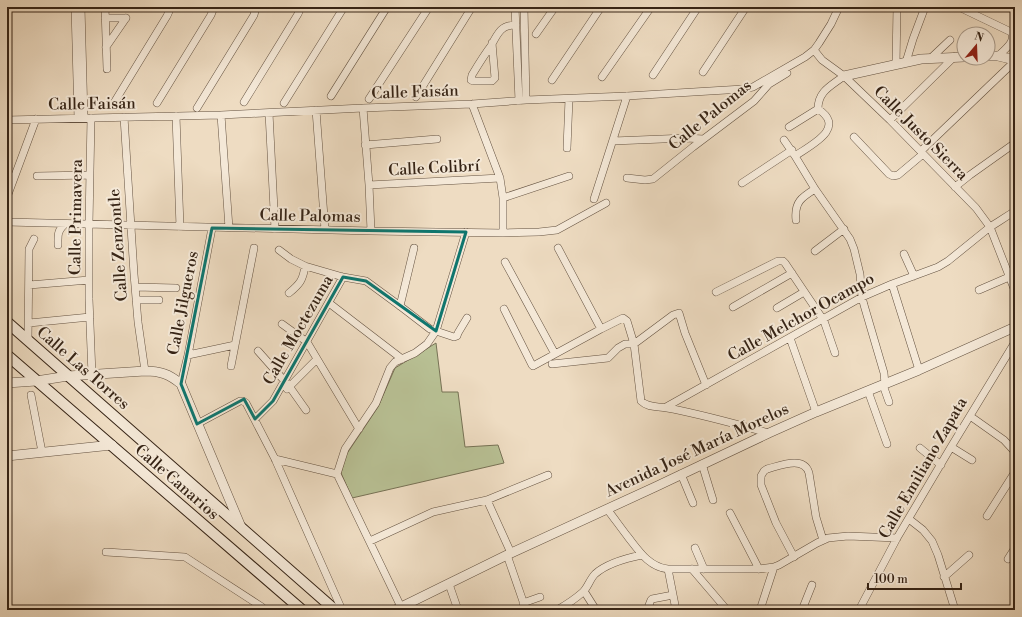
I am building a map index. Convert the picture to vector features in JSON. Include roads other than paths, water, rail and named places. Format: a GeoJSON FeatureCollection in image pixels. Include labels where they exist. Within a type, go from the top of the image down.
{"type":"FeatureCollection","features":[{"type":"Feature","properties":{"kind":"main road","name":"Calle Las Torres"},"geometry":{"type":"LineString","coordinates":[[7,322],[139,437]]}},
{"type":"Feature","properties":{"kind":"main road"},"geometry":{"type":"LineString","coordinates":[[7,354],[36,381],[112,445]]}},
{"type":"Feature","properties":{"kind":"main road","name":"Calle Canarios"},"geometry":{"type":"LineString","coordinates":[[139,437],[335,610]]}},
{"type":"Feature","properties":{"kind":"main road","name":"Calle Canarios"},"geometry":{"type":"LineString","coordinates":[[112,445],[302,610]]}},
{"type":"Feature","properties":{"kind":"street"},"geometry":{"type":"LineString","coordinates":[[75,7],[85,118]]}},
{"type":"Feature","properties":{"kind":"street"},"geometry":{"type":"LineString","coordinates":[[81,7],[85,118]]}},
{"type":"Feature","properties":{"kind":"street"},"geometry":{"type":"LineString","coordinates":[[105,7],[107,69]]}},
{"type":"Feature","properties":{"kind":"street"},"geometry":{"type":"LineString","coordinates":[[112,106],[167,16],[170,7]]}},
{"type":"Feature","properties":{"kind":"street"},"geometry":{"type":"LineString","coordinates":[[157,104],[211,15],[214,7]]}},
{"type":"Feature","properties":{"kind":"street"},"geometry":{"type":"LineString","coordinates":[[197,108],[254,15],[256,7]]}},
{"type":"Feature","properties":{"kind":"street"},"geometry":{"type":"LineString","coordinates":[[244,102],[301,7]]}},
{"type":"Feature","properties":{"kind":"street"},"geometry":{"type":"LineString","coordinates":[[284,103],[344,7]]}},
{"type":"Feature","properties":{"kind":"street"},"geometry":{"type":"LineString","coordinates":[[331,96],[387,7]]}},
{"type":"Feature","properties":{"kind":"street"},"geometry":{"type":"LineString","coordinates":[[369,99],[429,7]]}},
{"type":"Feature","properties":{"kind":"street"},"geometry":{"type":"LineString","coordinates":[[416,96],[472,7]]}},
{"type":"Feature","properties":{"kind":"street"},"geometry":{"type":"LineString","coordinates":[[515,7],[523,101]]}},
{"type":"Feature","properties":{"kind":"street"},"geometry":{"type":"LineString","coordinates":[[523,101],[524,7]]}},
{"type":"Feature","properties":{"kind":"street"},"geometry":{"type":"LineString","coordinates":[[536,34],[555,7]]}},
{"type":"Feature","properties":{"kind":"street"},"geometry":{"type":"LineString","coordinates":[[552,80],[601,7]]}},
{"type":"Feature","properties":{"kind":"street"},"geometry":{"type":"LineString","coordinates":[[602,77],[652,7]]}},
{"type":"Feature","properties":{"kind":"street"},"geometry":{"type":"LineString","coordinates":[[653,75],[698,7]]}},
{"type":"Feature","properties":{"kind":"street"},"geometry":{"type":"LineString","coordinates":[[703,72],[746,7]]}},
{"type":"Feature","properties":{"kind":"street"},"geometry":{"type":"LineString","coordinates":[[814,50],[831,24],[839,7]]}},
{"type":"Feature","properties":{"kind":"street"},"geometry":{"type":"LineString","coordinates":[[896,65],[897,7]]}},
{"type":"Feature","properties":{"kind":"street"},"geometry":{"type":"LineString","coordinates":[[906,62],[925,7]]}},
{"type":"Feature","properties":{"kind":"street"},"geometry":{"type":"LineString","coordinates":[[960,7],[963,10],[1011,32],[1013,34],[1012,41],[998,56],[1015,60]]}},
{"type":"Feature","properties":{"kind":"street"},"geometry":{"type":"LineString","coordinates":[[105,18],[126,18],[106,47]]}},
{"type":"Feature","properties":{"kind":"street"},"geometry":{"type":"LineString","coordinates":[[492,43],[495,78],[492,81],[471,80],[472,75],[492,43],[501,30],[510,25],[516,25]]}},
{"type":"Feature","properties":{"kind":"street"},"geometry":{"type":"LineString","coordinates":[[932,58],[950,40]]}},
{"type":"Feature","properties":{"kind":"street","name":"Calle Faisán"},"geometry":{"type":"LineString","coordinates":[[7,120],[269,113],[472,104],[743,89],[753,88],[806,57],[814,50]]}},
{"type":"Feature","properties":{"kind":"street","name":"Calle Justo Sierra"},"geometry":{"type":"LineString","coordinates":[[814,50],[822,60],[844,76],[890,120],[976,208],[990,227],[1015,292]]}},
{"type":"Feature","properties":{"kind":"street","name":"Calle Palomas"},"geometry":{"type":"LineString","coordinates":[[627,178],[645,180],[653,179],[754,101],[769,84],[790,71],[806,57]]}},
{"type":"Feature","properties":{"kind":"street"},"geometry":{"type":"LineString","coordinates":[[818,109],[818,101],[822,93],[844,76],[921,59],[954,57]]}},
{"type":"Feature","properties":{"kind":"street"},"geometry":{"type":"LineString","coordinates":[[890,120],[954,57]]}},
{"type":"Feature","properties":{"kind":"street"},"geometry":{"type":"LineString","coordinates":[[854,137],[889,174],[893,176],[898,175],[1015,60]]}},
{"type":"Feature","properties":{"kind":"street"},"geometry":{"type":"LineString","coordinates":[[594,199],[627,96]]}},
{"type":"Feature","properties":{"kind":"street"},"geometry":{"type":"LineString","coordinates":[[567,148],[569,99]]}},
{"type":"Feature","properties":{"kind":"street"},"geometry":{"type":"LineString","coordinates":[[472,104],[500,178],[503,198],[503,233]]}},
{"type":"Feature","properties":{"kind":"street"},"geometry":{"type":"LineString","coordinates":[[363,108],[371,231]]}},
{"type":"Feature","properties":{"kind":"street"},"geometry":{"type":"LineString","coordinates":[[790,127],[818,109]]}},
{"type":"Feature","properties":{"kind":"street"},"geometry":{"type":"LineString","coordinates":[[742,183],[820,138],[827,131],[829,122],[823,113],[818,109]]}},
{"type":"Feature","properties":{"kind":"street"},"geometry":{"type":"LineString","coordinates":[[316,110],[325,230]]}},
{"type":"Feature","properties":{"kind":"street"},"geometry":{"type":"LineString","coordinates":[[269,113],[275,229]]}},
{"type":"Feature","properties":{"kind":"street"},"geometry":{"type":"LineString","coordinates":[[221,115],[229,228]]}},
{"type":"Feature","properties":{"kind":"street"},"geometry":{"type":"LineString","coordinates":[[176,116],[180,227]]}},
{"type":"Feature","properties":{"kind":"street","name":"Calle Zenzontle"},"geometry":{"type":"LineString","coordinates":[[124,117],[136,300],[144,371]]}},
{"type":"Feature","properties":{"kind":"street","name":"Calle Primavera"},"geometry":{"type":"LineString","coordinates":[[85,118],[90,176],[89,280],[92,375]]}},
{"type":"Feature","properties":{"kind":"street"},"geometry":{"type":"LineString","coordinates":[[7,197],[36,119]]}},
{"type":"Feature","properties":{"kind":"street"},"geometry":{"type":"LineString","coordinates":[[613,141],[687,138],[703,140]]}},
{"type":"Feature","properties":{"kind":"street"},"geometry":{"type":"LineString","coordinates":[[366,144],[437,139]]}},
{"type":"Feature","properties":{"kind":"street"},"geometry":{"type":"LineString","coordinates":[[784,140],[794,153],[815,189],[850,239],[860,274],[862,297],[884,373],[884,385],[889,402]]}},
{"type":"Feature","properties":{"kind":"street"},"geometry":{"type":"LineString","coordinates":[[955,187],[1015,143]]}},
{"type":"Feature","properties":{"kind":"street"},"geometry":{"type":"LineString","coordinates":[[37,176],[90,176]]}},
{"type":"Feature","properties":{"kind":"street"},"geometry":{"type":"LineString","coordinates":[[503,198],[569,176]]}},
{"type":"Feature","properties":{"kind":"street","name":"Calle Colibrí"},"geometry":{"type":"LineString","coordinates":[[369,185],[500,178]]}},
{"type":"Feature","properties":{"kind":"street"},"geometry":{"type":"LineString","coordinates":[[796,220],[795,213],[798,203],[804,196],[815,189]]}},
{"type":"Feature","properties":{"kind":"street","name":"Calle Palomas"},"geometry":{"type":"LineString","coordinates":[[7,222],[371,231],[503,233],[539,232],[557,230],[606,203]]}},
{"type":"Feature","properties":{"kind":"street","name":"Calle Melchor Ocampo"},"geometry":{"type":"LineString","coordinates":[[666,408],[790,338],[822,318],[862,297],[892,284],[927,272],[943,264],[990,227],[1015,211]]}},
{"type":"Feature","properties":{"kind":"street"},"geometry":{"type":"LineString","coordinates":[[58,245],[60,228],[65,224]]}},
{"type":"Feature","properties":{"kind":"street","name":"Calle Jilgueros"},"geometry":{"type":"LineString","coordinates":[[181,384],[188,355],[212,228]]}},
{"type":"Feature","properties":{"kind":"street"},"geometry":{"type":"LineString","coordinates":[[815,251],[844,229]]}},
{"type":"Feature","properties":{"kind":"street"},"geometry":{"type":"LineString","coordinates":[[398,609],[370,541],[337,474],[345,449],[376,403],[390,368],[395,362],[415,353],[427,344],[436,332],[466,232]]}},
{"type":"Feature","properties":{"kind":"street"},"geometry":{"type":"LineString","coordinates":[[28,340],[29,249],[34,239]]}},
{"type":"Feature","properties":{"kind":"street"},"geometry":{"type":"LineString","coordinates":[[231,366],[254,248]]}},
{"type":"Feature","properties":{"kind":"street"},"geometry":{"type":"LineString","coordinates":[[400,306],[414,248]]}},
{"type":"Feature","properties":{"kind":"street"},"geometry":{"type":"LineString","coordinates":[[558,248],[602,329]]}},
{"type":"Feature","properties":{"kind":"street"},"geometry":{"type":"LineString","coordinates":[[279,250],[305,266],[343,277]]}},
{"type":"Feature","properties":{"kind":"street"},"geometry":{"type":"LineString","coordinates":[[904,254],[914,276]]}},
{"type":"Feature","properties":{"kind":"street"},"geometry":{"type":"LineString","coordinates":[[716,292],[778,261],[785,262],[822,318],[835,353]]}},
{"type":"Feature","properties":{"kind":"street"},"geometry":{"type":"LineString","coordinates":[[505,262],[554,354]]}},
{"type":"Feature","properties":{"kind":"street"},"geometry":{"type":"LineString","coordinates":[[290,294],[298,286],[303,277],[305,266]]}},
{"type":"Feature","properties":{"kind":"street"},"geometry":{"type":"LineString","coordinates":[[732,307],[792,273]]}},
{"type":"Feature","properties":{"kind":"street","name":"Calle Moctezuma"},"geometry":{"type":"LineString","coordinates":[[255,419],[274,401],[287,384],[307,342],[343,277],[366,281],[436,332],[457,336],[467,318]]}},
{"type":"Feature","properties":{"kind":"street"},"geometry":{"type":"LineString","coordinates":[[979,290],[1009,277]]}},
{"type":"Feature","properties":{"kind":"street"},"geometry":{"type":"LineString","coordinates":[[29,285],[89,280]]}},
{"type":"Feature","properties":{"kind":"street"},"geometry":{"type":"LineString","coordinates":[[892,284],[919,370]]}},
{"type":"Feature","properties":{"kind":"street"},"geometry":{"type":"LineString","coordinates":[[135,287],[176,288]]}},
{"type":"Feature","properties":{"kind":"street"},"geometry":{"type":"LineString","coordinates":[[777,308],[804,292]]}},
{"type":"Feature","properties":{"kind":"street"},"geometry":{"type":"LineString","coordinates":[[136,300],[159,300]]}},
{"type":"Feature","properties":{"kind":"street"},"geometry":{"type":"LineString","coordinates":[[329,303],[402,359]]}},
{"type":"Feature","properties":{"kind":"street"},"geometry":{"type":"LineString","coordinates":[[504,309],[533,366],[623,318],[627,322],[634,344],[641,401],[646,405],[705,416],[769,433]]}},
{"type":"Feature","properties":{"kind":"street"},"geometry":{"type":"LineString","coordinates":[[552,364],[608,358],[618,348],[625,344],[634,344],[672,315],[679,314],[706,385]]}},
{"type":"Feature","properties":{"kind":"street"},"geometry":{"type":"LineString","coordinates":[[29,323],[90,317]]}},
{"type":"Feature","properties":{"kind":"street"},"geometry":{"type":"LineString","coordinates":[[282,324],[307,342],[359,429]]}},
{"type":"Feature","properties":{"kind":"street","name":"Avenida José María Morelos"},"geometry":{"type":"LineString","coordinates":[[398,609],[509,554],[769,433],[919,370],[1015,327]]}},
{"type":"Feature","properties":{"kind":"street"},"geometry":{"type":"LineString","coordinates":[[790,338],[816,412]]}},
{"type":"Feature","properties":{"kind":"street","name":"Calle Emiliano Zapata"},"geometry":{"type":"LineString","coordinates":[[859,610],[897,538],[1015,342]]}},
{"type":"Feature","properties":{"kind":"street"},"geometry":{"type":"LineString","coordinates":[[188,355],[235,345]]}},
{"type":"Feature","properties":{"kind":"street"},"geometry":{"type":"LineString","coordinates":[[258,351],[287,384],[306,410]]}},
{"type":"Feature","properties":{"kind":"street"},"geometry":{"type":"LineString","coordinates":[[287,384],[317,360]]}},
{"type":"Feature","properties":{"kind":"street"},"geometry":{"type":"LineString","coordinates":[[7,383],[36,381],[68,376],[144,371],[155,371],[174,378],[181,384],[241,527]]}},
{"type":"Feature","properties":{"kind":"street"},"geometry":{"type":"LineString","coordinates":[[868,391],[887,444]]}},
{"type":"Feature","properties":{"kind":"street"},"geometry":{"type":"LineString","coordinates":[[31,395],[42,452]]}},
{"type":"Feature","properties":{"kind":"street"},"geometry":{"type":"LineString","coordinates":[[197,424],[240,401],[244,401],[246,403],[275,459],[342,610]]}},
{"type":"Feature","properties":{"kind":"street"},"geometry":{"type":"LineString","coordinates":[[970,416],[1004,440],[1015,452]]}},
{"type":"Feature","properties":{"kind":"street","name":"Calle Canarios"},"geometry":{"type":"LineString","coordinates":[[7,456],[112,445]]}},
{"type":"Feature","properties":{"kind":"street"},"geometry":{"type":"LineString","coordinates":[[951,447],[972,460]]}},
{"type":"Feature","properties":{"kind":"street"},"geometry":{"type":"LineString","coordinates":[[920,448],[941,465]]}},
{"type":"Feature","properties":{"kind":"street"},"geometry":{"type":"LineString","coordinates":[[275,459],[337,474]]}},
{"type":"Feature","properties":{"kind":"street"},"geometry":{"type":"LineString","coordinates":[[794,557],[776,523],[761,485],[761,476],[767,469],[790,463],[800,463],[806,467],[809,473],[816,517],[824,540]]}},
{"type":"Feature","properties":{"kind":"street"},"geometry":{"type":"LineString","coordinates":[[702,464],[713,500]]}},
{"type":"Feature","properties":{"kind":"street"},"geometry":{"type":"LineString","coordinates":[[987,516],[1015,472]]}},
{"type":"Feature","properties":{"kind":"street"},"geometry":{"type":"LineString","coordinates":[[681,474],[693,503]]}},
{"type":"Feature","properties":{"kind":"street"},"geometry":{"type":"LineString","coordinates":[[370,541],[433,512],[487,500],[548,475]]}},
{"type":"Feature","properties":{"kind":"street"},"geometry":{"type":"LineString","coordinates":[[487,500],[509,554],[526,610]]}},
{"type":"Feature","properties":{"kind":"street"},"geometry":{"type":"LineString","coordinates":[[607,509],[642,555],[653,565],[664,569],[759,569],[774,567],[828,538],[897,538]]}},
{"type":"Feature","properties":{"kind":"street"},"geometry":{"type":"LineString","coordinates":[[730,514],[759,569]]}},
{"type":"Feature","properties":{"kind":"street"},"geometry":{"type":"LineString","coordinates":[[909,519],[923,530],[932,541],[955,610]]}},
{"type":"Feature","properties":{"kind":"street"},"geometry":{"type":"LineString","coordinates":[[694,548],[704,569]]}},
{"type":"Feature","properties":{"kind":"street"},"geometry":{"type":"LineString","coordinates":[[1008,559],[1015,548]]}},
{"type":"Feature","properties":{"kind":"street"},"geometry":{"type":"LineString","coordinates":[[106,552],[185,557],[260,609],[270,610]]}},
{"type":"Feature","properties":{"kind":"street"},"geometry":{"type":"LineString","coordinates":[[562,609],[584,591],[594,575],[603,569],[626,559],[642,555]]}},
{"type":"Feature","properties":{"kind":"street"},"geometry":{"type":"LineString","coordinates":[[944,576],[969,555]]}},
{"type":"Feature","properties":{"kind":"street"},"geometry":{"type":"LineString","coordinates":[[760,610],[774,567]]}},
{"type":"Feature","properties":{"kind":"street"},"geometry":{"type":"LineString","coordinates":[[668,569],[676,610]]}},
{"type":"Feature","properties":{"kind":"street"},"geometry":{"type":"LineString","coordinates":[[692,569],[727,610]]}},
{"type":"Feature","properties":{"kind":"street"},"geometry":{"type":"LineString","coordinates":[[449,584],[458,610]]}},
{"type":"Feature","properties":{"kind":"street"},"geometry":{"type":"LineString","coordinates":[[802,610],[812,585]]}},
{"type":"Feature","properties":{"kind":"street"},"geometry":{"type":"LineString","coordinates":[[584,591],[596,610]]}},
{"type":"Feature","properties":{"kind":"street"},"geometry":{"type":"LineString","coordinates":[[647,610],[652,599],[673,595]]}},
{"type":"Feature","properties":{"kind":"street"},"geometry":{"type":"LineString","coordinates":[[523,603],[540,597]]}}]}
